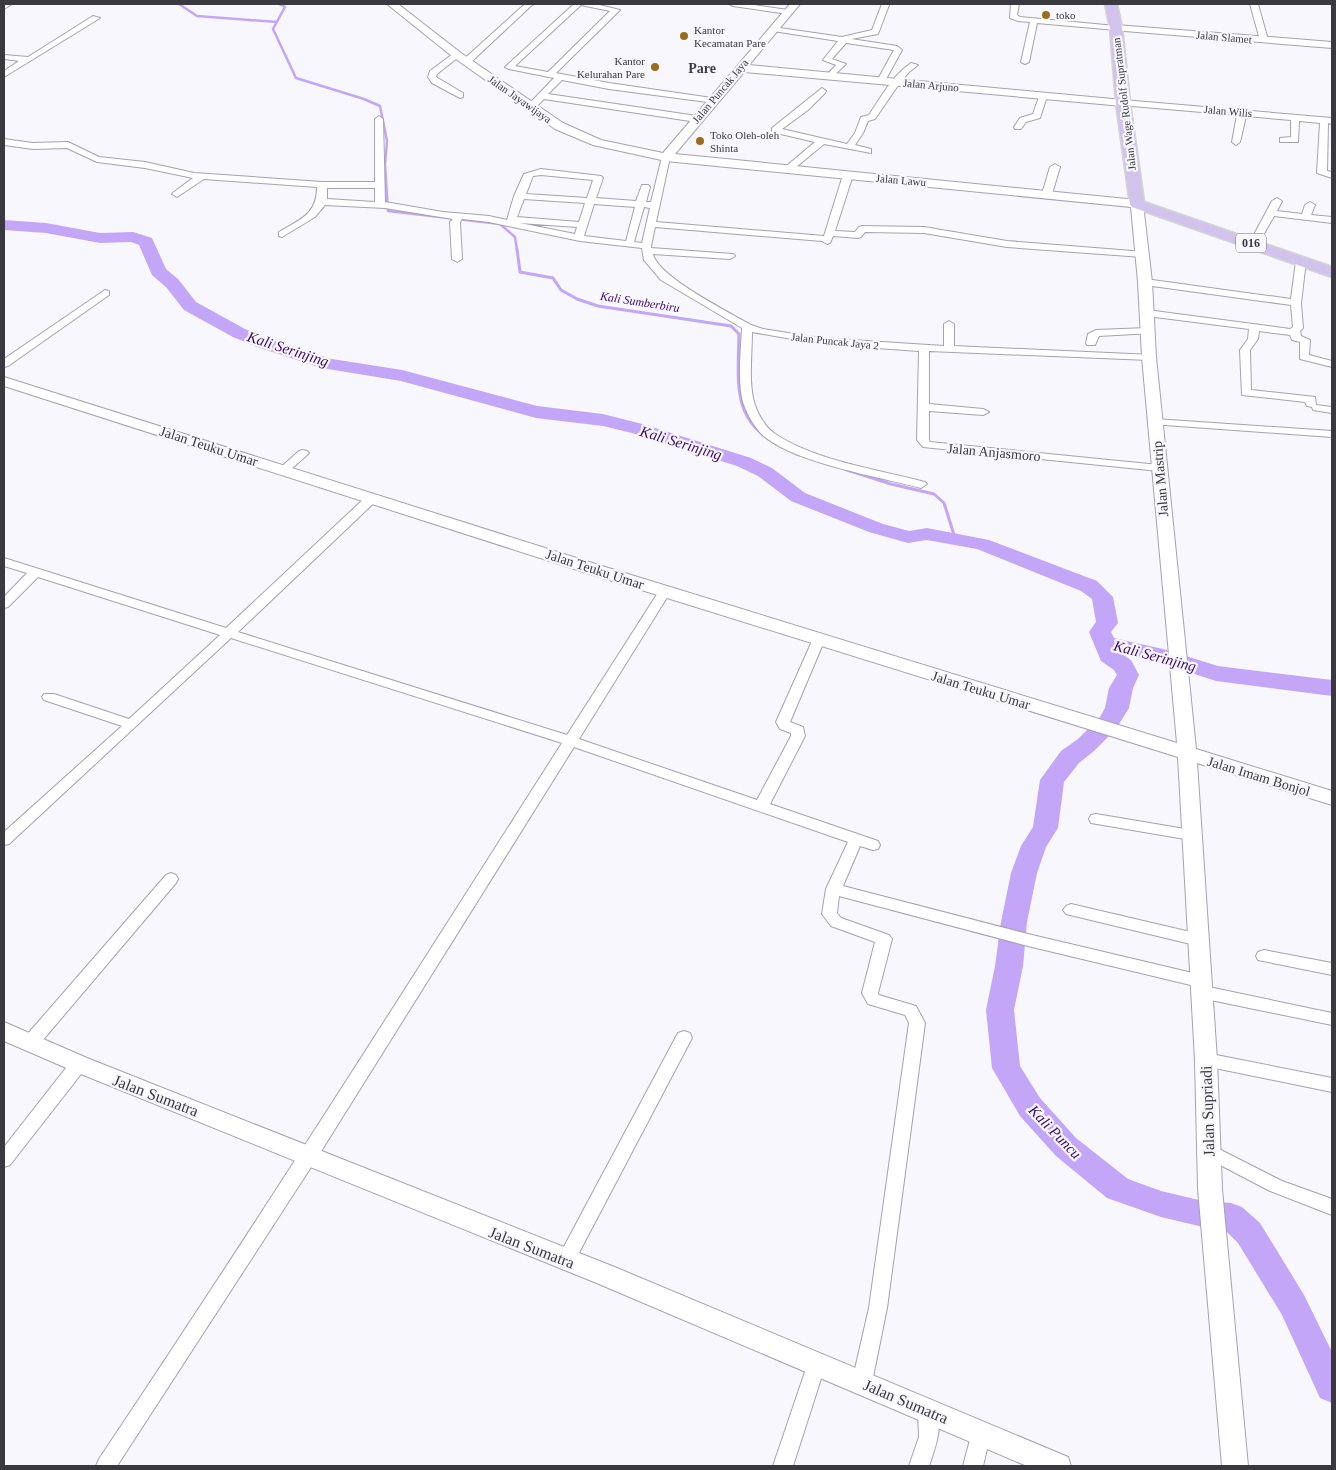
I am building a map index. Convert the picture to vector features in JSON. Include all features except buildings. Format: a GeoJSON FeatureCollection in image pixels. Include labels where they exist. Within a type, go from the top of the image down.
{"type":"FeatureCollection","features":[{"type":"Feature","properties":{"kind":"main road","name":"Jalan Jayawijaya"},"geometry":{"type":"LineString","coordinates":[[392,4],[462,58],[571,133],[584,138],[666,157]]}},
{"type":"Feature","properties":{"kind":"main road","name":"Jalan Wage Rudolf Supratman"},"geometry":{"type":"LineString","coordinates":[[1111,4],[1116,28],[1123,103],[1137,204]]}},
{"type":"Feature","properties":{"kind":"main road","name":"Jalan Puncak Jaya"},"geometry":{"type":"LineString","coordinates":[[666,157],[792,8]]}},
{"type":"Feature","properties":{"kind":"main road","name":"Jalan Slamet"},"geometry":{"type":"LineString","coordinates":[[1116,28],[1332,45]]}},
{"type":"Feature","properties":{"kind":"main road","name":"Jalan Arjuno"},"geometry":{"type":"LineString","coordinates":[[740,68],[1123,103]]}},
{"type":"Feature","properties":{"kind":"main road","name":"Jalan Lawu"},"geometry":{"type":"LineString","coordinates":[[666,157],[1137,204]]}},
{"type":"Feature","properties":{"kind":"main road","name":"016"},"geometry":{"type":"LineString","coordinates":[[1134,188],[1146,200],[1169,215]]}},
{"type":"Feature","properties":{"kind":"main road","name":"016"},"geometry":{"type":"LineString","coordinates":[[1137,204],[1332,272]]}},
{"type":"Feature","properties":{"kind":"main road","name":"Jalan Mastrip"},"geometry":{"type":"LineString","coordinates":[[1137,204],[1159,468],[1187,754]]}},
{"type":"Feature","properties":{"kind":"main road","name":"Jalan Teuku Umar"},"geometry":{"type":"LineString","coordinates":[[4,381],[665,591],[1187,754]]}},
{"type":"Feature","properties":{"kind":"main road","name":"Jalan Imam Bonjol"},"geometry":{"type":"LineString","coordinates":[[1187,754],[1332,798]]}},
{"type":"Feature","properties":{"kind":"main road","name":"Jalan Supriadi"},"geometry":{"type":"LineString","coordinates":[[1187,754],[1191,835],[1200,940],[1210,1189],[1236,1466]]}},
{"type":"Feature","properties":{"kind":"main road","name":"Jalan Sumatra"},"geometry":{"type":"LineString","coordinates":[[4,1031],[79,1064],[817,1363],[1058,1466]]}},
{"type":"Feature","properties":{"kind":"street"},"geometry":{"type":"LineString","coordinates":[[460,95],[435,81],[432,75],[462,58],[529,4]]}},
{"type":"Feature","properties":{"kind":"street"},"geometry":{"type":"LineString","coordinates":[[578,4],[509,66],[514,69],[560,77],[712,101]]}},
{"type":"Feature","properties":{"kind":"street"},"geometry":{"type":"LineString","coordinates":[[550,75],[616,10],[584,4]]}},
{"type":"Feature","properties":{"kind":"street"},"geometry":{"type":"LineString","coordinates":[[734,4],[792,8]]}},
{"type":"Feature","properties":{"kind":"street"},"geometry":{"type":"LineString","coordinates":[[1015,4],[1014,17],[1034,21],[1116,28]]}},
{"type":"Feature","properties":{"kind":"street"},"geometry":{"type":"LineString","coordinates":[[1254,4],[1264,40]]}},
{"type":"Feature","properties":{"kind":"street"},"geometry":{"type":"LineString","coordinates":[[830,76],[842,64],[827,60],[841,41],[850,36],[874,32],[885,5]]}},
{"type":"Feature","properties":{"kind":"street"},"geometry":{"type":"LineString","coordinates":[[4,75],[96,18]]}},
{"type":"Feature","properties":{"kind":"street"},"geometry":{"type":"LineString","coordinates":[[1025,62],[1034,21]]}},
{"type":"Feature","properties":{"kind":"street"},"geometry":{"type":"LineString","coordinates":[[773,29],[898,49],[881,81]]}},
{"type":"Feature","properties":{"kind":"street"},"geometry":{"type":"LineString","coordinates":[[4,57],[28,60]]}},
{"type":"Feature","properties":{"kind":"street"},"geometry":{"type":"LineString","coordinates":[[849,147],[859,134],[864,119],[872,117],[906,70],[914,65]]}},
{"type":"Feature","properties":{"kind":"street"},"geometry":{"type":"LineString","coordinates":[[531,107],[560,77]]}},
{"type":"Feature","properties":{"kind":"street"},"geometry":{"type":"LineString","coordinates":[[822,91],[805,108],[775,130],[868,151]]}},
{"type":"Feature","properties":{"kind":"street"},"geometry":{"type":"LineString","coordinates":[[542,96],[697,119]]}},
{"type":"Feature","properties":{"kind":"street"},"geometry":{"type":"LineString","coordinates":[[1018,127],[1023,120],[1037,116],[1043,96]]}},
{"type":"Feature","properties":{"kind":"street","name":"Jalan Wilis"},"geometry":{"type":"LineString","coordinates":[[1123,103],[1328,121]]}},
{"type":"Feature","properties":{"kind":"street"},"geometry":{"type":"LineString","coordinates":[[1236,142],[1242,112]]}},
{"type":"Feature","properties":{"kind":"street"},"geometry":{"type":"LineString","coordinates":[[1283,140],[1295,140],[1295,118]]}},
{"type":"Feature","properties":{"kind":"street"},"geometry":{"type":"LineString","coordinates":[[379,119],[381,185],[386,205]]}},
{"type":"Feature","properties":{"kind":"street"},"geometry":{"type":"LineString","coordinates":[[1328,121],[1322,173],[1332,175]]}},
{"type":"Feature","properties":{"kind":"street"},"geometry":{"type":"LineString","coordinates":[[787,170],[822,141]]}},
{"type":"Feature","properties":{"kind":"street"},"geometry":{"type":"LineString","coordinates":[[4,142],[33,146],[68,145],[98,159],[145,165],[202,176],[322,185],[381,185]]}},
{"type":"Feature","properties":{"kind":"street"},"geometry":{"type":"LineString","coordinates":[[640,245],[646,204],[666,157]]}},
{"type":"Feature","properties":{"kind":"street"},"geometry":{"type":"LineString","coordinates":[[1047,194],[1055,166]]}},
{"type":"Feature","properties":{"kind":"street"},"geometry":{"type":"LineString","coordinates":[[541,172],[598,178],[582,229],[511,219],[519,196],[529,174],[541,172]]}},
{"type":"Feature","properties":{"kind":"street"},"geometry":{"type":"LineString","coordinates":[[177,194],[202,176]]}},
{"type":"Feature","properties":{"kind":"street"},"geometry":{"type":"LineString","coordinates":[[767,238],[826,243],[848,176]]}},
{"type":"Feature","properties":{"kind":"street"},"geometry":{"type":"LineString","coordinates":[[282,234],[312,215],[322,202],[322,185]]}},
{"type":"Feature","properties":{"kind":"street"},"geometry":{"type":"LineString","coordinates":[[640,245],[651,224],[646,204],[645,187]]}},
{"type":"Feature","properties":{"kind":"street"},"geometry":{"type":"LineString","coordinates":[[519,196],[646,204]]}},
{"type":"Feature","properties":{"kind":"street"},"geometry":{"type":"LineString","coordinates":[[1254,244],[1277,201]]}},
{"type":"Feature","properties":{"kind":"street"},"geometry":{"type":"LineString","coordinates":[[322,202],[386,205],[457,219],[498,220],[580,238],[730,256]]}},
{"type":"Feature","properties":{"kind":"street"},"geometry":{"type":"LineString","coordinates":[[1306,217],[1310,205]]}},
{"type":"Feature","properties":{"kind":"street"},"geometry":{"type":"LineString","coordinates":[[1272,213],[1332,220]]}},
{"type":"Feature","properties":{"kind":"street"},"geometry":{"type":"LineString","coordinates":[[457,219],[457,259]]}},
{"type":"Feature","properties":{"kind":"street"},"geometry":{"type":"LineString","coordinates":[[651,224],[829,236],[858,235],[862,229],[924,230],[1007,244],[1074,251],[1142,254]]}},
{"type":"Feature","properties":{"kind":"street","name":"Jalan Puncak Jaya 2"},"geometry":{"type":"LineString","coordinates":[[640,245],[649,260],[665,278],[747,327],[766,334],[820,341],[924,349],[1149,357]]}},
{"type":"Feature","properties":{"kind":"street"},"geometry":{"type":"LineString","coordinates":[[1301,261],[1296,303],[1298,328],[1295,331],[1296,338],[1305,340],[1304,357],[1332,364]]}},
{"type":"Feature","properties":{"kind":"street"},"geometry":{"type":"LineString","coordinates":[[1145,282],[1296,303]]}},
{"type":"Feature","properties":{"kind":"street"},"geometry":{"type":"LineString","coordinates":[[4,364],[105,293]]}},
{"type":"Feature","properties":{"kind":"street"},"geometry":{"type":"LineString","coordinates":[[1147,313],[1295,331]]}},
{"type":"Feature","properties":{"kind":"street"},"geometry":{"type":"LineString","coordinates":[[949,324],[949,350]]}},
{"type":"Feature","properties":{"kind":"street"},"geometry":{"type":"LineString","coordinates":[[747,327],[746,374],[748,404],[760,425],[768,434],[788,447],[827,460],[921,484]]}},
{"type":"Feature","properties":{"kind":"street"},"geometry":{"type":"LineString","coordinates":[[1254,327],[1253,339],[1245,350],[1246,393],[1311,399],[1314,406],[1332,410]]}},
{"type":"Feature","properties":{"kind":"street"},"geometry":{"type":"LineString","coordinates":[[1091,343],[1092,336],[1096,333],[1148,331]]}},
{"type":"Feature","properties":{"kind":"street","name":"Jalan Anjasmoro"},"geometry":{"type":"LineString","coordinates":[[924,349],[923,440],[927,446],[1159,468]]}},
{"type":"Feature","properties":{"kind":"street"},"geometry":{"type":"LineString","coordinates":[[923,408],[983,412]]}},
{"type":"Feature","properties":{"kind":"street"},"geometry":{"type":"LineString","coordinates":[[1155,422],[1332,434]]}},
{"type":"Feature","properties":{"kind":"street"},"geometry":{"type":"LineString","coordinates":[[284,470],[303,454]]}},
{"type":"Feature","properties":{"kind":"street"},"geometry":{"type":"LineString","coordinates":[[4,840],[372,498]]}},
{"type":"Feature","properties":{"kind":"street"},"geometry":{"type":"LineString","coordinates":[[4,562],[570,741],[874,845]]}},
{"type":"Feature","properties":{"kind":"street"},"geometry":{"type":"LineString","coordinates":[[4,604],[36,572]]}},
{"type":"Feature","properties":{"kind":"street"},"geometry":{"type":"LineString","coordinates":[[106,1466],[309,1156],[665,591]]}},
{"type":"Feature","properties":{"kind":"street"},"geometry":{"type":"LineString","coordinates":[[761,807],[798,736],[798,730],[785,726],[783,722],[819,639]]}},
{"type":"Feature","properties":{"kind":"street"},"geometry":{"type":"LineString","coordinates":[[49,697],[131,724]]}},
{"type":"Feature","properties":{"kind":"street"},"geometry":{"type":"LineString","coordinates":[[1096,819],[1191,835]]}},
{"type":"Feature","properties":{"kind":"street"},"geometry":{"type":"LineString","coordinates":[[856,840],[834,889],[829,912],[831,918],[836,922],[884,939],[870,993],[874,1000],[910,1010],[917,1023],[878,1308],[862,1382]]}},
{"type":"Feature","properties":{"kind":"street"},"geometry":{"type":"LineString","coordinates":[[31,1042],[171,879]]}},
{"type":"Feature","properties":{"kind":"street"},"geometry":{"type":"LineString","coordinates":[[834,889],[994,930],[1201,987],[1332,1019]]}},
{"type":"Feature","properties":{"kind":"street"},"geometry":{"type":"LineString","coordinates":[[1071,910],[1200,940]]}},
{"type":"Feature","properties":{"kind":"street"},"geometry":{"type":"LineString","coordinates":[[1264,956],[1332,969]]}},
{"type":"Feature","properties":{"kind":"street"},"geometry":{"type":"LineString","coordinates":[[566,1260],[684,1038]]}},
{"type":"Feature","properties":{"kind":"street"},"geometry":{"type":"LineString","coordinates":[[1206,1060],[1332,1085]]}},
{"type":"Feature","properties":{"kind":"street"},"geometry":{"type":"LineString","coordinates":[[4,1160],[79,1064]]}},
{"type":"Feature","properties":{"kind":"street"},"geometry":{"type":"LineString","coordinates":[[1208,1151],[1276,1186],[1332,1207]]}},
{"type":"Feature","properties":{"kind":"street"},"geometry":{"type":"LineString","coordinates":[[783,1466],[817,1363]]}},
{"type":"Feature","properties":{"kind":"street"},"geometry":{"type":"LineString","coordinates":[[919,1466],[929,1437],[928,1410]]}},
{"type":"Feature","properties":{"kind":"street"},"geometry":{"type":"LineString","coordinates":[[973,1466],[981,1432]]}},
{"type":"Feature","properties":{"kind":"waterway","name":"Kali Sumberbiru"},"geometry":{"type":"LineString","coordinates":[[179,4],[197,16],[277,22]]}},
{"type":"Feature","properties":{"kind":"waterway"},"geometry":{"type":"LineString","coordinates":[[277,22],[285,7],[279,4]]}},
{"type":"Feature","properties":{"kind":"waterway","name":"Kali Sumberbiru"},"geometry":{"type":"LineString","coordinates":[[277,22],[273,29],[296,78],[364,99],[380,106],[387,141],[385,165],[388,211],[500,224],[515,237],[517,250]]}},
{"type":"Feature","properties":{"kind":"waterway","name":"Kali Serinjing"},"geometry":{"type":"LineString","coordinates":[[4,225],[46,228],[100,238],[133,237],[146,242],[158,271],[172,283],[190,306],[239,333],[263,343],[329,364],[402,376],[536,412],[603,420],[639,429],[744,462],[765,472],[798,497],[876,528],[908,537],[927,534],[982,544],[1089,586],[1102,597],[1107,623],[1100,632],[1106,643]]}},
{"type":"Feature","properties":{"kind":"waterway","name":"Kali Sumberbiru"},"geometry":{"type":"LineString","coordinates":[[517,249],[520,272],[553,278],[561,290],[577,299],[598,306],[731,326],[739,334],[738,376],[740,393],[750,422],[777,445],[799,455]]}},
{"type":"Feature","properties":{"kind":"waterway","name":"Kali Sumberbiru"},"geometry":{"type":"LineString","coordinates":[[847,470],[891,484],[934,494],[944,503],[955,538]]}},
{"type":"Feature","properties":{"kind":"waterway","name":"Kali Serinjing"},"geometry":{"type":"LineString","coordinates":[[1106,643],[1155,654],[1216,673],[1332,688]]}},
{"type":"Feature","properties":{"kind":"waterway","name":"Kali Puncu"},"geometry":{"type":"LineString","coordinates":[[1106,643],[1109,656],[1123,665],[1128,675],[1121,688],[1117,708],[1108,723],[1086,745],[1070,757],[1052,780],[1045,828],[1034,846],[1024,873],[1014,922],[1009,966],[1000,1010],[1006,1068],[1030,1107],[1066,1147],[1118,1189],[1161,1204],[1203,1214],[1231,1216],[1249,1233],[1293,1305],[1332,1387]]}},
{"type":"Feature","properties":{"kind":"place","name":"toko"},"geometry":{"type":"Point","coordinates":[1046,15]}},
{"type":"Feature","properties":{"kind":"place","name":"Kantor Kecamatan Pare"},"geometry":{"type":"Point","coordinates":[684,36]}},
{"type":"Feature","properties":{"kind":"place","name":"Kantor Kelurahan Pare"},"geometry":{"type":"Point","coordinates":[655,67]}},
{"type":"Feature","properties":{"kind":"place","name":"Toko Oleh-oleh Shinta"},"geometry":{"type":"Point","coordinates":[700,141]}},
{"type":"Feature","properties":{"kind":"district","name":"Pare"},"geometry":{"type":"Point","coordinates":[702,68]}}]}
